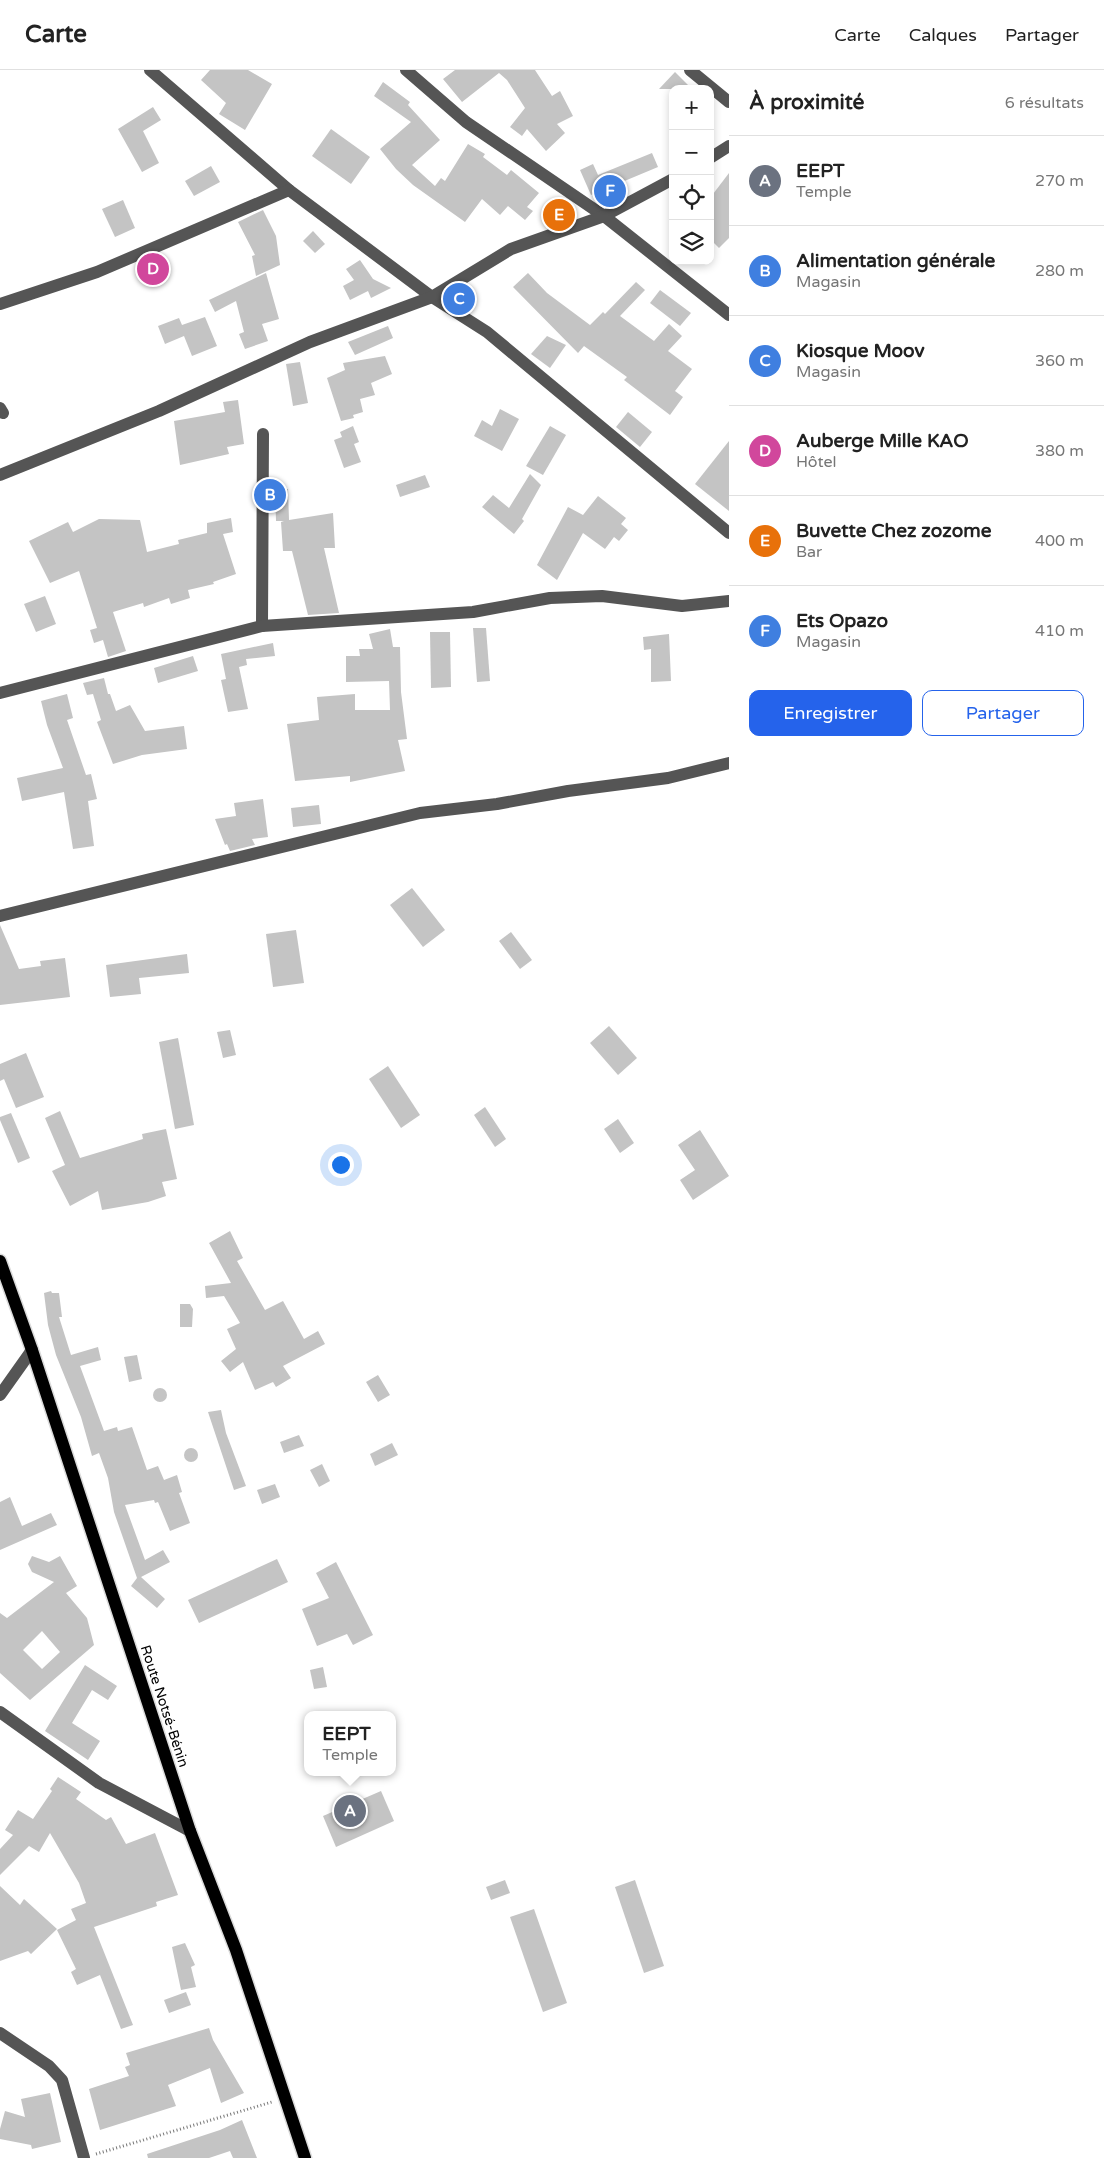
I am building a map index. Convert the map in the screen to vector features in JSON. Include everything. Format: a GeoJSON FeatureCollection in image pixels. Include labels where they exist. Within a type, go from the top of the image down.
{"type":"FeatureCollection","features":[{"type":"Feature","properties":{"kind":"main road","name":"Route Notsé-Bénin"},"geometry":{"type":"LineString","coordinates":[[0,1261],[32,1350],[190,1831],[236,1950],[287,2098],[305,2158]]}},
{"type":"Feature","properties":{"kind":"street"},"geometry":{"type":"LineString","coordinates":[[150,70],[289,190],[432,297],[487,332],[729,533]]}},
{"type":"Feature","properties":{"kind":"street"},"geometry":{"type":"LineString","coordinates":[[406,70],[466,122],[604,216],[729,315]]}},
{"type":"Feature","properties":{"kind":"street"},"geometry":{"type":"LineString","coordinates":[[690,70],[729,102]]}},
{"type":"Feature","properties":{"kind":"street"},"geometry":{"type":"LineString","coordinates":[[714,155],[729,146]]}},
{"type":"Feature","properties":{"kind":"street"},"geometry":{"type":"LineString","coordinates":[[0,475],[159,411],[310,342],[432,297],[511,249],[604,216],[669,182]]}},
{"type":"Feature","properties":{"kind":"street"},"geometry":{"type":"LineString","coordinates":[[0,304],[97,272],[289,190]]}},
{"type":"Feature","properties":{"kind":"street"},"geometry":{"type":"LineString","coordinates":[[262,626],[263,434]]}},
{"type":"Feature","properties":{"kind":"street"},"geometry":{"type":"LineString","coordinates":[[0,693],[262,626],[473,612],[550,598],[602,596],[682,606],[729,601]]}},
{"type":"Feature","properties":{"kind":"street"},"geometry":{"type":"LineString","coordinates":[[0,916],[420,813],[497,804],[568,791],[668,778],[729,763]]}},
{"type":"Feature","properties":{"kind":"street"},"geometry":{"type":"LineString","coordinates":[[0,1395],[32,1350]]}},
{"type":"Feature","properties":{"kind":"street"},"geometry":{"type":"LineString","coordinates":[[0,1712],[99,1782],[190,1831]]}},
{"type":"Feature","properties":{"kind":"street"},"geometry":{"type":"LineString","coordinates":[[0,2033],[49,2066],[62,2080],[84,2158]]}},
{"type":"Feature","properties":{"kind":"path"},"geometry":{"type":"LineString","coordinates":[[84,2158],[287,2098]]}},
{"type":"Feature","properties":{"kind":"building"},"geometry":{"type":"Polygon","coordinates":[[[210,70],[248,70],[272,84],[245,130],[219,114],[226,103],[201,80],[210,70]]]}},
{"type":"Feature","properties":{"kind":"building"},"geometry":{"type":"Polygon","coordinates":[[[455,70],[535,70],[552,96],[560,91],[573,116],[557,124],[565,133],[546,151],[527,129],[522,136],[510,127],[525,108],[507,80],[499,73],[462,102],[443,79],[455,70]]]}},
{"type":"Feature","properties":{"kind":"building"},"geometry":{"type":"Polygon","coordinates":[[[675,72],[688,85],[669,85],[669,89],[659,89],[675,72]]]}},
{"type":"Feature","properties":{"kind":"building"},"geometry":{"type":"Polygon","coordinates":[[[383,82],[410,102],[408,105],[440,140],[412,165],[435,186],[441,178],[445,181],[468,144],[485,154],[483,157],[507,175],[511,170],[539,193],[527,207],[533,211],[525,220],[508,206],[500,215],[482,199],[465,222],[413,185],[396,169],[380,149],[411,122],[374,96],[383,82]]]}},
{"type":"Feature","properties":{"kind":"building"},"geometry":{"type":"Polygon","coordinates":[[[153,107],[161,120],[143,131],[159,163],[142,172],[118,129],[153,107]]]}},
{"type":"Feature","properties":{"kind":"building"},"geometry":{"type":"Polygon","coordinates":[[[331,129],[370,157],[351,184],[312,156],[331,129]]]}},
{"type":"Feature","properties":{"kind":"building"},"geometry":{"type":"Polygon","coordinates":[[[652,153],[658,167],[591,195],[580,170],[593,164],[598,175],[652,153]]]}},
{"type":"Feature","properties":{"kind":"building"},"geometry":{"type":"Polygon","coordinates":[[[211,166],[220,182],[194,196],[185,181],[211,166]]]}},
{"type":"Feature","properties":{"kind":"building"},"geometry":{"type":"Polygon","coordinates":[[[729,173],[729,238],[719,248],[714,243],[714,193],[729,173]]]}},
{"type":"Feature","properties":{"kind":"building"},"geometry":{"type":"Polygon","coordinates":[[[123,200],[135,228],[115,237],[102,209],[123,200]]]}},
{"type":"Feature","properties":{"kind":"building"},"geometry":{"type":"Polygon","coordinates":[[[263,210],[276,236],[280,265],[256,276],[252,256],[255,255],[238,222],[263,210]]]}},
{"type":"Feature","properties":{"kind":"building"},"geometry":{"type":"Polygon","coordinates":[[[313,231],[325,244],[315,253],[303,241],[313,231]]]}},
{"type":"Feature","properties":{"kind":"building"},"geometry":{"type":"Polygon","coordinates":[[[360,260],[373,279],[391,288],[371,298],[368,291],[350,300],[343,286],[354,280],[346,269],[360,260]]]}},
{"type":"Feature","properties":{"kind":"building"},"geometry":{"type":"Polygon","coordinates":[[[266,273],[279,319],[262,324],[268,341],[245,349],[239,334],[244,332],[236,301],[215,312],[209,300],[266,273]]]}},
{"type":"Feature","properties":{"kind":"building"},"geometry":{"type":"Polygon","coordinates":[[[528,273],[547,293],[590,325],[603,312],[605,314],[636,282],[645,290],[620,316],[654,341],[669,324],[682,336],[668,351],[692,369],[675,391],[683,397],[670,415],[624,380],[627,377],[584,346],[578,353],[513,287],[528,273]]]}},
{"type":"Feature","properties":{"kind":"building"},"geometry":{"type":"Polygon","coordinates":[[[660,290],[691,313],[680,326],[650,303],[660,290]]]}},
{"type":"Feature","properties":{"kind":"building"},"geometry":{"type":"Polygon","coordinates":[[[205,317],[217,346],[192,356],[184,336],[165,344],[158,326],[179,318],[182,325],[205,317]]]}},
{"type":"Feature","properties":{"kind":"building"},"geometry":{"type":"Polygon","coordinates":[[[388,326],[393,338],[355,355],[348,342],[388,326]]]}},
{"type":"Feature","properties":{"kind":"building"},"geometry":{"type":"Polygon","coordinates":[[[547,336],[566,345],[550,368],[531,354],[547,336]]]}},
{"type":"Feature","properties":{"kind":"building"},"geometry":{"type":"Polygon","coordinates":[[[385,356],[392,374],[371,383],[375,395],[360,399],[363,412],[353,415],[354,418],[341,421],[327,378],[345,370],[343,363],[385,356]]]}},
{"type":"Feature","properties":{"kind":"building"},"geometry":{"type":"Polygon","coordinates":[[[300,362],[308,403],[293,406],[286,364],[300,362]]]}},
{"type":"Feature","properties":{"kind":"building"},"geometry":{"type":"Polygon","coordinates":[[[238,400],[244,444],[227,447],[229,454],[180,465],[174,421],[225,412],[223,402],[238,400]]]}},
{"type":"Feature","properties":{"kind":"building"},"geometry":{"type":"Polygon","coordinates":[[[500,409],[519,419],[502,451],[474,436],[482,420],[492,426],[500,409]]]}},
{"type":"Feature","properties":{"kind":"building"},"geometry":{"type":"Polygon","coordinates":[[[628,412],[652,432],[640,447],[616,427],[628,412]]]}},
{"type":"Feature","properties":{"kind":"building"},"geometry":{"type":"Polygon","coordinates":[[[353,426],[359,442],[354,444],[361,462],[344,468],[334,440],[342,437],[340,432],[353,426]]]}},
{"type":"Feature","properties":{"kind":"building"},"geometry":{"type":"Polygon","coordinates":[[[550,426],[566,435],[543,475],[526,466],[550,426]]]}},
{"type":"Feature","properties":{"kind":"building"},"geometry":{"type":"Polygon","coordinates":[[[729,441],[729,511],[695,484],[729,441]]]}},
{"type":"Feature","properties":{"kind":"building"},"geometry":{"type":"Polygon","coordinates":[[[530,474],[541,485],[522,519],[524,521],[514,534],[482,507],[493,495],[509,508],[530,474]]]}},
{"type":"Feature","properties":{"kind":"building"},"geometry":{"type":"Polygon","coordinates":[[[425,475],[430,487],[400,497],[396,485],[425,475]]]}},
{"type":"Feature","properties":{"kind":"building"},"geometry":{"type":"Polygon","coordinates":[[[275,489],[288,489],[289,520],[333,513],[335,548],[324,548],[339,613],[308,615],[292,551],[283,551],[281,522],[284,521],[276,521],[275,489]]]}},
{"type":"Feature","properties":{"kind":"building"},"geometry":{"type":"Polygon","coordinates":[[[598,496],[626,518],[621,524],[628,530],[619,541],[614,537],[605,549],[583,533],[557,580],[537,565],[568,507],[583,515],[598,496]]]}},
{"type":"Feature","properties":{"kind":"building"},"geometry":{"type":"Polygon","coordinates":[[[231,518],[233,532],[223,534],[236,574],[213,582],[214,584],[188,590],[190,598],[171,604],[169,598],[144,607],[143,603],[113,612],[126,651],[108,657],[103,640],[94,643],[90,630],[97,628],[79,571],[50,583],[29,541],[68,522],[73,532],[99,519],[140,520],[147,552],[179,544],[178,540],[207,533],[207,523],[231,518]]]}},
{"type":"Feature","properties":{"kind":"building"},"geometry":{"type":"Polygon","coordinates":[[[45,596],[56,624],[36,632],[24,604],[45,596]]]}},
{"type":"Feature","properties":{"kind":"building"},"geometry":{"type":"Polygon","coordinates":[[[473,628],[486,628],[490,681],[477,682],[473,628]]]}},
{"type":"Feature","properties":{"kind":"building"},"geometry":{"type":"Polygon","coordinates":[[[390,629],[393,647],[400,647],[401,692],[407,739],[398,740],[405,771],[350,782],[350,776],[295,781],[287,724],[319,720],[317,697],[355,694],[355,710],[390,710],[389,681],[346,682],[346,656],[360,656],[359,649],[373,649],[369,634],[390,629]]]}},
{"type":"Feature","properties":{"kind":"building"},"geometry":{"type":"Polygon","coordinates":[[[430,632],[450,632],[451,687],[431,688],[430,632]]]}},
{"type":"Feature","properties":{"kind":"building"},"geometry":{"type":"Polygon","coordinates":[[[669,634],[671,681],[651,682],[651,649],[644,650],[643,637],[669,634]]]}},
{"type":"Feature","properties":{"kind":"building"},"geometry":{"type":"Polygon","coordinates":[[[273,643],[275,656],[246,659],[247,665],[239,667],[248,709],[228,712],[221,680],[226,679],[221,654],[273,643]]]}},
{"type":"Feature","properties":{"kind":"building"},"geometry":{"type":"Polygon","coordinates":[[[193,656],[198,671],[158,683],[154,668],[193,656]]]}},
{"type":"Feature","properties":{"kind":"building"},"geometry":{"type":"Polygon","coordinates":[[[104,678],[108,694],[110,694],[116,711],[130,705],[145,731],[184,726],[187,749],[142,755],[113,764],[97,722],[101,720],[93,694],[87,695],[83,683],[104,678]]]}},
{"type":"Feature","properties":{"kind":"building"},"geometry":{"type":"Polygon","coordinates":[[[67,694],[73,718],[67,720],[86,775],[91,774],[97,799],[88,801],[94,846],[73,849],[64,792],[22,801],[17,778],[63,768],[47,725],[41,701],[67,694]]]}},
{"type":"Feature","properties":{"kind":"building"},"geometry":{"type":"Polygon","coordinates":[[[263,799],[268,837],[252,839],[255,845],[230,851],[227,844],[225,845],[215,819],[236,816],[234,803],[263,799]]]}},
{"type":"Feature","properties":{"kind":"building"},"geometry":{"type":"Polygon","coordinates":[[[319,805],[321,824],[293,827],[291,808],[319,805]]]}},
{"type":"Feature","properties":{"kind":"building"},"geometry":{"type":"Polygon","coordinates":[[[412,888],[445,930],[423,947],[390,905],[412,888]]]}},
{"type":"Feature","properties":{"kind":"building"},"geometry":{"type":"Polygon","coordinates":[[[0,925],[19,969],[41,966],[40,961],[65,958],[70,997],[0,1005],[0,925]]]}},
{"type":"Feature","properties":{"kind":"building"},"geometry":{"type":"Polygon","coordinates":[[[296,930],[304,983],[273,987],[266,934],[296,930]]]}},
{"type":"Feature","properties":{"kind":"building"},"geometry":{"type":"Polygon","coordinates":[[[511,932],[532,960],[520,969],[499,941],[511,932]]]}},
{"type":"Feature","properties":{"kind":"building"},"geometry":{"type":"Polygon","coordinates":[[[187,954],[189,973],[139,978],[141,994],[110,997],[106,965],[187,954]]]}},
{"type":"Feature","properties":{"kind":"building"},"geometry":{"type":"Polygon","coordinates":[[[609,1026],[637,1058],[618,1075],[590,1043],[609,1026]]]}},
{"type":"Feature","properties":{"kind":"building"},"geometry":{"type":"Polygon","coordinates":[[[230,1030],[236,1055],[223,1058],[217,1032],[230,1030]]]}},
{"type":"Feature","properties":{"kind":"building"},"geometry":{"type":"Polygon","coordinates":[[[178,1038],[194,1125],[175,1129],[159,1042],[178,1038]]]}},
{"type":"Feature","properties":{"kind":"building"},"geometry":{"type":"Polygon","coordinates":[[[26,1053],[44,1097],[16,1108],[4,1079],[0,1081],[0,1064],[26,1053]]]}},
{"type":"Feature","properties":{"kind":"building"},"geometry":{"type":"Polygon","coordinates":[[[388,1066],[420,1115],[401,1128],[369,1079],[388,1066]]]}},
{"type":"Feature","properties":{"kind":"building"},"geometry":{"type":"Polygon","coordinates":[[[485,1107],[506,1139],[495,1147],[474,1115],[485,1107]]]}},
{"type":"Feature","properties":{"kind":"building"},"geometry":{"type":"Polygon","coordinates":[[[60,1111],[80,1158],[143,1139],[142,1134],[166,1129],[177,1179],[162,1182],[166,1196],[148,1202],[102,1210],[98,1191],[70,1206],[52,1171],[65,1165],[45,1118],[60,1111]]]}},
{"type":"Feature","properties":{"kind":"building"},"geometry":{"type":"Polygon","coordinates":[[[11,1113],[30,1158],[18,1163],[0,1120],[0,1117],[11,1113]]]}},
{"type":"Feature","properties":{"kind":"building"},"geometry":{"type":"Polygon","coordinates":[[[618,1119],[634,1143],[620,1153],[604,1129],[618,1119]]]}},
{"type":"Feature","properties":{"kind":"building"},"geometry":{"type":"Polygon","coordinates":[[[700,1130],[729,1176],[693,1200],[680,1180],[695,1170],[678,1145],[700,1130]]]}},
{"type":"Feature","properties":{"kind":"building"},"geometry":{"type":"Polygon","coordinates":[[[230,1231],[243,1258],[237,1261],[265,1310],[283,1301],[304,1339],[318,1331],[325,1344],[283,1366],[291,1378],[276,1387],[273,1382],[255,1390],[243,1362],[230,1372],[221,1361],[236,1349],[227,1329],[240,1323],[224,1296],[206,1298],[205,1286],[231,1283],[209,1243],[230,1231]]]}},
{"type":"Feature","properties":{"kind":"building"},"geometry":{"type":"Polygon","coordinates":[[[51,1291],[52,1293],[59,1293],[62,1317],[59,1317],[71,1355],[98,1347],[101,1360],[80,1366],[104,1431],[117,1427],[118,1431],[132,1427],[147,1470],[158,1466],[164,1480],[177,1475],[182,1492],[179,1493],[190,1523],[170,1531],[158,1502],[155,1503],[154,1500],[125,1505],[145,1560],[163,1550],[170,1562],[141,1577],[165,1599],[157,1608],[131,1586],[137,1578],[114,1512],[108,1478],[99,1453],[92,1456],[81,1417],[56,1355],[48,1325],[44,1293],[51,1291]]]}},
{"type":"Feature","properties":{"kind":"building"},"geometry":{"type":"Polygon","coordinates":[[[180,1304],[190,1304],[193,1309],[192,1327],[180,1327],[180,1304]]]}},
{"type":"Feature","properties":{"kind":"building"},"geometry":{"type":"Polygon","coordinates":[[[137,1355],[142,1379],[129,1382],[124,1357],[137,1355]]]}},
{"type":"Feature","properties":{"kind":"building"},"geometry":{"type":"Polygon","coordinates":[[[378,1375],[390,1395],[378,1402],[366,1382],[378,1375]]]}},
{"type":"Feature","properties":{"kind":"building"},"geometry":{"type":"Polygon","coordinates":[[[157,1388],[163,1388],[167,1395],[163,1402],[157,1402],[153,1398],[153,1392],[157,1388]]]}},
{"type":"Feature","properties":{"kind":"building"},"geometry":{"type":"Polygon","coordinates":[[[221,1410],[226,1433],[246,1486],[234,1490],[208,1412],[221,1410]]]}},
{"type":"Feature","properties":{"kind":"building"},"geometry":{"type":"Polygon","coordinates":[[[299,1435],[304,1446],[284,1453],[280,1442],[299,1435]]]}},
{"type":"Feature","properties":{"kind":"building"},"geometry":{"type":"Polygon","coordinates":[[[392,1443],[398,1455],[375,1466],[370,1454],[392,1443]]]}},
{"type":"Feature","properties":{"kind":"building"},"geometry":{"type":"Polygon","coordinates":[[[191,1448],[196,1450],[198,1455],[196,1460],[191,1462],[186,1460],[184,1455],[186,1450],[191,1448]]]}},
{"type":"Feature","properties":{"kind":"building"},"geometry":{"type":"Polygon","coordinates":[[[322,1464],[330,1481],[319,1487],[310,1470],[322,1464]]]}},
{"type":"Feature","properties":{"kind":"building"},"geometry":{"type":"Polygon","coordinates":[[[275,1484],[280,1497],[262,1504],[257,1490],[275,1484]]]}},
{"type":"Feature","properties":{"kind":"building"},"geometry":{"type":"Polygon","coordinates":[[[10,1497],[22,1526],[51,1513],[57,1525],[0,1550],[0,1502],[10,1497]]]}},
{"type":"Feature","properties":{"kind":"building"},"geometry":{"type":"Polygon","coordinates":[[[32,1556],[49,1562],[60,1556],[77,1586],[66,1593],[87,1618],[94,1645],[30,1700],[0,1673],[0,1613],[7,1618],[54,1582],[32,1572],[28,1564],[32,1556]],[[42,1631],[23,1650],[42,1669],[60,1652],[42,1631]]]}},
{"type":"Feature","properties":{"kind":"building"},"geometry":{"type":"Polygon","coordinates":[[[277,1559],[288,1582],[199,1623],[188,1600],[277,1559]]]}},
{"type":"Feature","properties":{"kind":"building"},"geometry":{"type":"Polygon","coordinates":[[[336,1562],[373,1635],[353,1645],[347,1634],[317,1646],[302,1609],[329,1598],[316,1573],[336,1562]]]}},
{"type":"Feature","properties":{"kind":"building"},"geometry":{"type":"Polygon","coordinates":[[[85,1665],[117,1686],[108,1700],[92,1690],[72,1723],[100,1741],[88,1760],[45,1731],[85,1665]]]}},
{"type":"Feature","properties":{"kind":"building"},"geometry":{"type":"Polygon","coordinates":[[[323,1667],[327,1687],[314,1689],[310,1670],[323,1667]]]}},
{"type":"Feature","properties":{"kind":"building"},"geometry":{"type":"Polygon","coordinates":[[[58,1777],[81,1792],[76,1799],[106,1820],[111,1817],[126,1844],[155,1833],[178,1895],[156,1902],[157,1906],[94,1927],[133,2025],[121,2029],[100,1975],[77,1985],[71,1972],[76,1969],[57,1930],[76,1920],[71,1909],[86,1903],[79,1883],[50,1833],[39,1852],[29,1846],[0,1875],[0,1849],[13,1835],[5,1830],[18,1810],[33,1819],[52,1791],[50,1789],[58,1777]]]}},
{"type":"Feature","properties":{"kind":"building"},"geometry":{"type":"Polygon","coordinates":[[[381,1791],[394,1821],[336,1847],[323,1816],[381,1791]]]}},
{"type":"Feature","properties":{"kind":"building"},"geometry":{"type":"Polygon","coordinates":[[[505,1880],[510,1893],[491,1900],[486,1887],[505,1880]]]}},
{"type":"Feature","properties":{"kind":"building"},"geometry":{"type":"Polygon","coordinates":[[[635,1880],[664,1966],[644,1973],[615,1887],[635,1880]]]}},
{"type":"Feature","properties":{"kind":"building"},"geometry":{"type":"Polygon","coordinates":[[[0,1886],[20,1905],[24,1899],[57,1929],[31,1954],[28,1951],[0,1961],[0,1886]]]}},
{"type":"Feature","properties":{"kind":"building"},"geometry":{"type":"Polygon","coordinates":[[[534,1909],[567,2003],[543,2012],[510,1917],[534,1909]]]}},
{"type":"Feature","properties":{"kind":"building"},"geometry":{"type":"Polygon","coordinates":[[[185,1943],[195,1965],[191,1967],[196,1987],[181,1990],[172,1947],[185,1943]]]}},
{"type":"Feature","properties":{"kind":"building"},"geometry":{"type":"Polygon","coordinates":[[[186,1992],[191,2005],[169,2013],[164,2000],[186,1992]]]}},
{"type":"Feature","properties":{"kind":"building"},"geometry":{"type":"Polygon","coordinates":[[[209,2028],[213,2040],[244,2093],[221,2103],[210,2068],[168,2085],[176,2106],[100,2130],[89,2089],[129,2076],[125,2067],[130,2065],[126,2053],[209,2028]]]}},
{"type":"Feature","properties":{"kind":"building"},"geometry":{"type":"Polygon","coordinates":[[[50,2093],[61,2142],[32,2149],[31,2145],[0,2139],[0,2129],[5,2111],[25,2117],[21,2099],[50,2093]]]}},
{"type":"Feature","properties":{"kind":"building"},"geometry":{"type":"Polygon","coordinates":[[[242,2120],[257,2158],[233,2158],[230,2151],[209,2158],[148,2158],[147,2154],[220,2130],[242,2120]]]}},
{"type":"Feature","properties":{"kind":"place","name":"Ets Opazo"},"geometry":{"type":"Point","coordinates":[610,191]}},
{"type":"Feature","properties":{"kind":"place","name":"Buvette Chez zozome"},"geometry":{"type":"Point","coordinates":[559,215]}},
{"type":"Feature","properties":{"kind":"place","name":"Auberge Mille KAO"},"geometry":{"type":"Point","coordinates":[153,269]}},
{"type":"Feature","properties":{"kind":"place","name":"Kiosque Moov"},"geometry":{"type":"Point","coordinates":[459,299]}},
{"type":"Feature","properties":{"kind":"place","name":"Alimentation générale"},"geometry":{"type":"Point","coordinates":[270,495]}},
{"type":"Feature","properties":{"kind":"place","name":"EEPT"},"geometry":{"type":"Point","coordinates":[350,1811]}}]}
